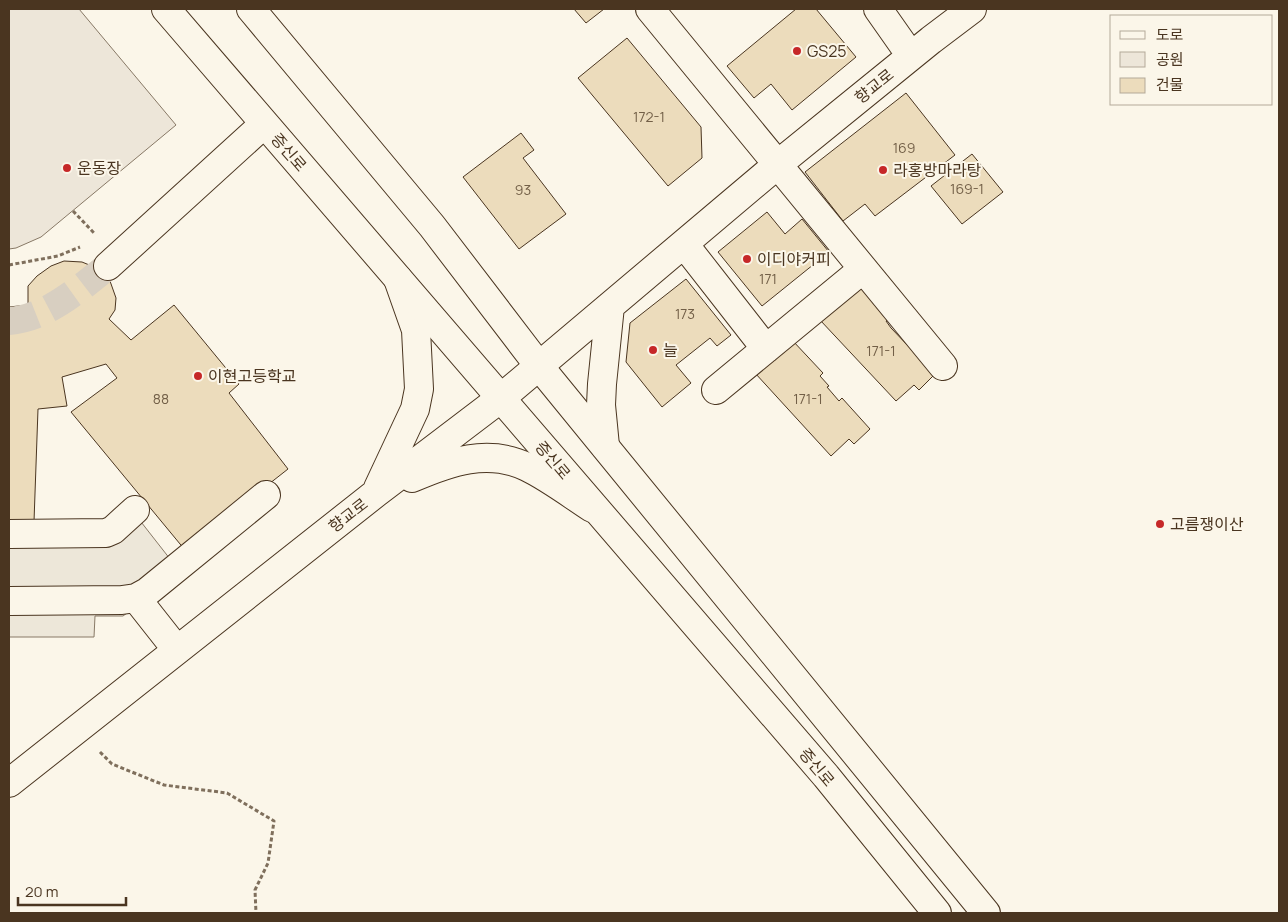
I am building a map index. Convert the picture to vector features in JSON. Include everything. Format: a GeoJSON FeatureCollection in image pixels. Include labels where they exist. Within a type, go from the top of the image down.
{"type":"FeatureCollection","features":[{"type":"Feature","properties":{"kind":"main road","name":"증신로"},"geometry":{"type":"LineString","coordinates":[[166,9],[826,776],[937,913]]}},
{"type":"Feature","properties":{"kind":"main road"},"geometry":{"type":"LineString","coordinates":[[251,9],[432,226],[539,366],[986,913]]}},
{"type":"Feature","properties":{"kind":"main road"},"geometry":{"type":"LineString","coordinates":[[650,9],[943,366]]}},
{"type":"Feature","properties":{"kind":"main road"},"geometry":{"type":"LineString","coordinates":[[878,9],[911,56]]}},
{"type":"Feature","properties":{"kind":"main road","name":"향교로"},"geometry":{"type":"LineString","coordinates":[[9,783],[376,493],[501,398],[777,165],[972,9]]}},
{"type":"Feature","properties":{"kind":"main road"},"geometry":{"type":"LineString","coordinates":[[108,266],[264,124]]}},
{"type":"Feature","properties":{"kind":"main road"},"geometry":{"type":"LineString","coordinates":[[684,244],[766,349]]}},
{"type":"Feature","properties":{"kind":"main road"},"geometry":{"type":"LineString","coordinates":[[716,390],[863,269]]}},
{"type":"Feature","properties":{"kind":"main road"},"geometry":{"type":"LineString","coordinates":[[376,493],[410,422],[419,389],[416,330],[398,279]]}},
{"type":"Feature","properties":{"kind":"main road"},"geometry":{"type":"LineString","coordinates":[[605,446],[601,405],[610,306]]}},
{"type":"Feature","properties":{"kind":"main road"},"geometry":{"type":"LineString","coordinates":[[376,493],[443,464],[465,459],[493,458],[527,467],[598,512]]}},
{"type":"Feature","properties":{"kind":"main road"},"geometry":{"type":"LineString","coordinates":[[9,601],[109,601],[136,598],[147,592],[266,496]]}},
{"type":"Feature","properties":{"kind":"main road"},"geometry":{"type":"LineString","coordinates":[[9,534],[106,533],[113,530],[135,510]]}},
{"type":"Feature","properties":{"kind":"main road"},"geometry":{"type":"LineString","coordinates":[[136,598],[177,650]]}},
{"type":"Feature","properties":{"kind":"path"},"geometry":{"type":"LineString","coordinates":[[95,234],[101,228]]}},
{"type":"Feature","properties":{"kind":"path"},"geometry":{"type":"LineString","coordinates":[[9,265],[58,256],[80,247]]}},
{"type":"Feature","properties":{"kind":"path"},"geometry":{"type":"LineString","coordinates":[[95,747],[112,764],[164,785],[227,793],[274,821],[268,863],[255,890],[256,913]]}},
{"type":"Feature","properties":{"kind":"green space","name":"운동장"},"geometry":{"type":"Polygon","coordinates":[[[9,9],[79,9],[176,125],[41,237],[16,248],[9,249],[9,9]]]}},
{"type":"Feature","properties":{"kind":"shaded area"},"geometry":{"type":"Polygon","coordinates":[[[127,504],[181,573],[123,616],[95,616],[94,637],[9,637],[9,524],[101,523],[127,504]]]}},
{"type":"Feature","properties":{"kind":"building"},"geometry":{"type":"Polygon","coordinates":[[[574,9],[604,9],[586,23],[574,9]]]}},
{"type":"Feature","properties":{"kind":"building"},"geometry":{"type":"Polygon","coordinates":[[[796,9],[816,9],[856,57],[792,110],[771,84],[754,98],[727,66],[796,9]]]}},
{"type":"Feature","properties":{"kind":"building"},"geometry":{"type":"Polygon","coordinates":[[[627,38],[701,127],[702,158],[668,186],[578,78],[627,38]]]}},
{"type":"Feature","properties":{"kind":"building"},"geometry":{"type":"Polygon","coordinates":[[[906,93],[955,155],[875,216],[865,204],[843,221],[805,172],[906,93]]]}},
{"type":"Feature","properties":{"kind":"building"},"geometry":{"type":"Polygon","coordinates":[[[521,133],[534,150],[523,158],[566,214],[519,249],[463,177],[521,133]]]}},
{"type":"Feature","properties":{"kind":"building"},"geometry":{"type":"Polygon","coordinates":[[[972,154],[1003,192],[962,224],[931,186],[972,154]]]}},
{"type":"Feature","properties":{"kind":"building"},"geometry":{"type":"Polygon","coordinates":[[[767,212],[785,234],[802,219],[829,252],[762,306],[718,252],[767,212]]]}},
{"type":"Feature","properties":{"kind":"building"},"geometry":{"type":"Polygon","coordinates":[[[64,261],[82,262],[99,269],[110,281],[116,298],[115,310],[109,319],[131,340],[174,305],[239,384],[229,393],[288,469],[185,550],[71,412],[117,378],[106,364],[62,377],[67,406],[38,409],[34,522],[9,521],[9,307],[28,305],[28,286],[37,276],[51,266],[64,261]]]}},
{"type":"Feature","properties":{"kind":"building"},"geometry":{"type":"Polygon","coordinates":[[[686,279],[731,335],[717,346],[710,338],[676,365],[691,383],[662,407],[626,362],[630,323],[686,279]]]}},
{"type":"Feature","properties":{"kind":"building"},"geometry":{"type":"Polygon","coordinates":[[[857,284],[889,319],[886,321],[891,328],[935,374],[919,390],[914,385],[896,401],[820,320],[857,284]]]}},
{"type":"Feature","properties":{"kind":"building"},"geometry":{"type":"Polygon","coordinates":[[[792,340],[823,373],[820,376],[839,401],[842,398],[870,429],[854,444],[849,439],[831,456],[755,373],[792,340]]]}},
{"type":"Feature","properties":{"kind":"tunnel"},"geometry":{"type":"LineString","coordinates":[[9,321],[23,319],[62,301],[108,266]]}},
{"type":"Feature","properties":{"kind":"place","name":"GS25"},"geometry":{"type":"Point","coordinates":[797,51]}},
{"type":"Feature","properties":{"kind":"place","name":"운동장"},"geometry":{"type":"Point","coordinates":[67,168]}},
{"type":"Feature","properties":{"kind":"place","name":"라홍방마라탕"},"geometry":{"type":"Point","coordinates":[883,170]}},
{"type":"Feature","properties":{"kind":"place","name":"이디야커피"},"geometry":{"type":"Point","coordinates":[747,259]}},
{"type":"Feature","properties":{"kind":"place","name":"늘"},"geometry":{"type":"Point","coordinates":[653,350]}},
{"type":"Feature","properties":{"kind":"place","name":"이현고등학교"},"geometry":{"type":"Point","coordinates":[198,376]}},
{"type":"Feature","properties":{"kind":"place","name":"고름쟁이산"},"geometry":{"type":"Point","coordinates":[1160,524]}}]}
